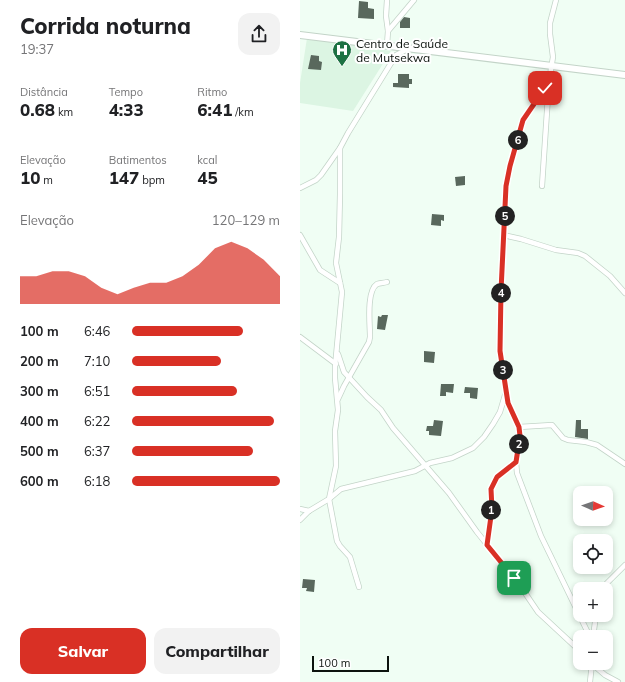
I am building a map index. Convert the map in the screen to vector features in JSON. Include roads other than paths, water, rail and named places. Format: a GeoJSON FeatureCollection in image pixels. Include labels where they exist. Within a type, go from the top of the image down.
{"type":"FeatureCollection","features":[{"type":"Feature","properties":{"kind":"street"},"geometry":{"type":"LineString","coordinates":[[387,0],[386,16],[389,46]]}},
{"type":"Feature","properties":{"kind":"street"},"geometry":{"type":"LineString","coordinates":[[388,31],[414,0]]}},
{"type":"Feature","properties":{"kind":"street"},"geometry":{"type":"LineString","coordinates":[[542,186],[549,81],[553,58],[550,23],[556,0]]}},
{"type":"Feature","properties":{"kind":"street"},"geometry":{"type":"LineString","coordinates":[[300,35],[625,75]]}},
{"type":"Feature","properties":{"kind":"street"},"geometry":{"type":"LineString","coordinates":[[389,46],[395,50],[396,55]]}},
{"type":"Feature","properties":{"kind":"street"},"geometry":{"type":"LineString","coordinates":[[300,188],[321,176],[340,148],[396,55],[401,51],[410,48]]}},
{"type":"Feature","properties":{"kind":"street"},"geometry":{"type":"LineString","coordinates":[[553,58],[561,67]]}},
{"type":"Feature","properties":{"kind":"street"},"geometry":{"type":"LineString","coordinates":[[549,81],[540,97],[523,120],[506,186],[503,235],[500,351],[510,410],[519,427],[520,436],[516,462],[518,473],[541,536],[587,630]]}},
{"type":"Feature","properties":{"kind":"street"},"geometry":{"type":"LineString","coordinates":[[340,148],[339,230],[336,263],[342,292],[335,378],[338,401],[335,431],[336,466],[329,499],[337,541],[350,557],[359,587]]}},
{"type":"Feature","properties":{"kind":"street"},"geometry":{"type":"LineString","coordinates":[[300,235],[320,270],[340,284]]}},
{"type":"Feature","properties":{"kind":"street"},"geometry":{"type":"LineString","coordinates":[[503,235],[556,250],[572,252],[585,256],[610,276],[625,293]]}},
{"type":"Feature","properties":{"kind":"street"},"geometry":{"type":"LineString","coordinates":[[338,401],[348,377],[369,342],[370,298],[372,291],[377,284],[387,282]]}},
{"type":"Feature","properties":{"kind":"street"},"geometry":{"type":"LineString","coordinates":[[300,337],[336,364]]}},
{"type":"Feature","properties":{"kind":"street"},"geometry":{"type":"LineString","coordinates":[[337,350],[340,364],[348,377],[381,410],[393,428],[449,493],[487,545],[521,587],[538,612],[573,644]]}},
{"type":"Feature","properties":{"kind":"street"},"geometry":{"type":"LineString","coordinates":[[300,520],[309,511],[329,499],[341,489],[348,486],[415,471],[430,463],[452,458],[473,448],[484,437],[493,424],[500,412],[506,393]]}},
{"type":"Feature","properties":{"kind":"street"},"geometry":{"type":"LineString","coordinates":[[519,427],[552,425],[563,438],[597,445],[625,464]]}},
{"type":"Feature","properties":{"kind":"street"},"geometry":{"type":"LineString","coordinates":[[487,545],[492,509],[491,489],[497,477],[516,462]]}},
{"type":"Feature","properties":{"kind":"street"},"geometry":{"type":"LineString","coordinates":[[300,509],[309,511]]}},
{"type":"Feature","properties":{"kind":"street"},"geometry":{"type":"LineString","coordinates":[[608,582],[625,565]]}},
{"type":"Feature","properties":{"kind":"street"},"geometry":{"type":"LineString","coordinates":[[590,682],[591,670]]}},
{"type":"Feature","properties":{"kind":"street"},"geometry":{"type":"LineString","coordinates":[[600,670],[605,675],[618,682]]}},
{"type":"Feature","properties":{"kind":"place","name":"Centro de Saúde de Mutsekwa"},"geometry":{"type":"Point","coordinates":[342,67]}}]}
